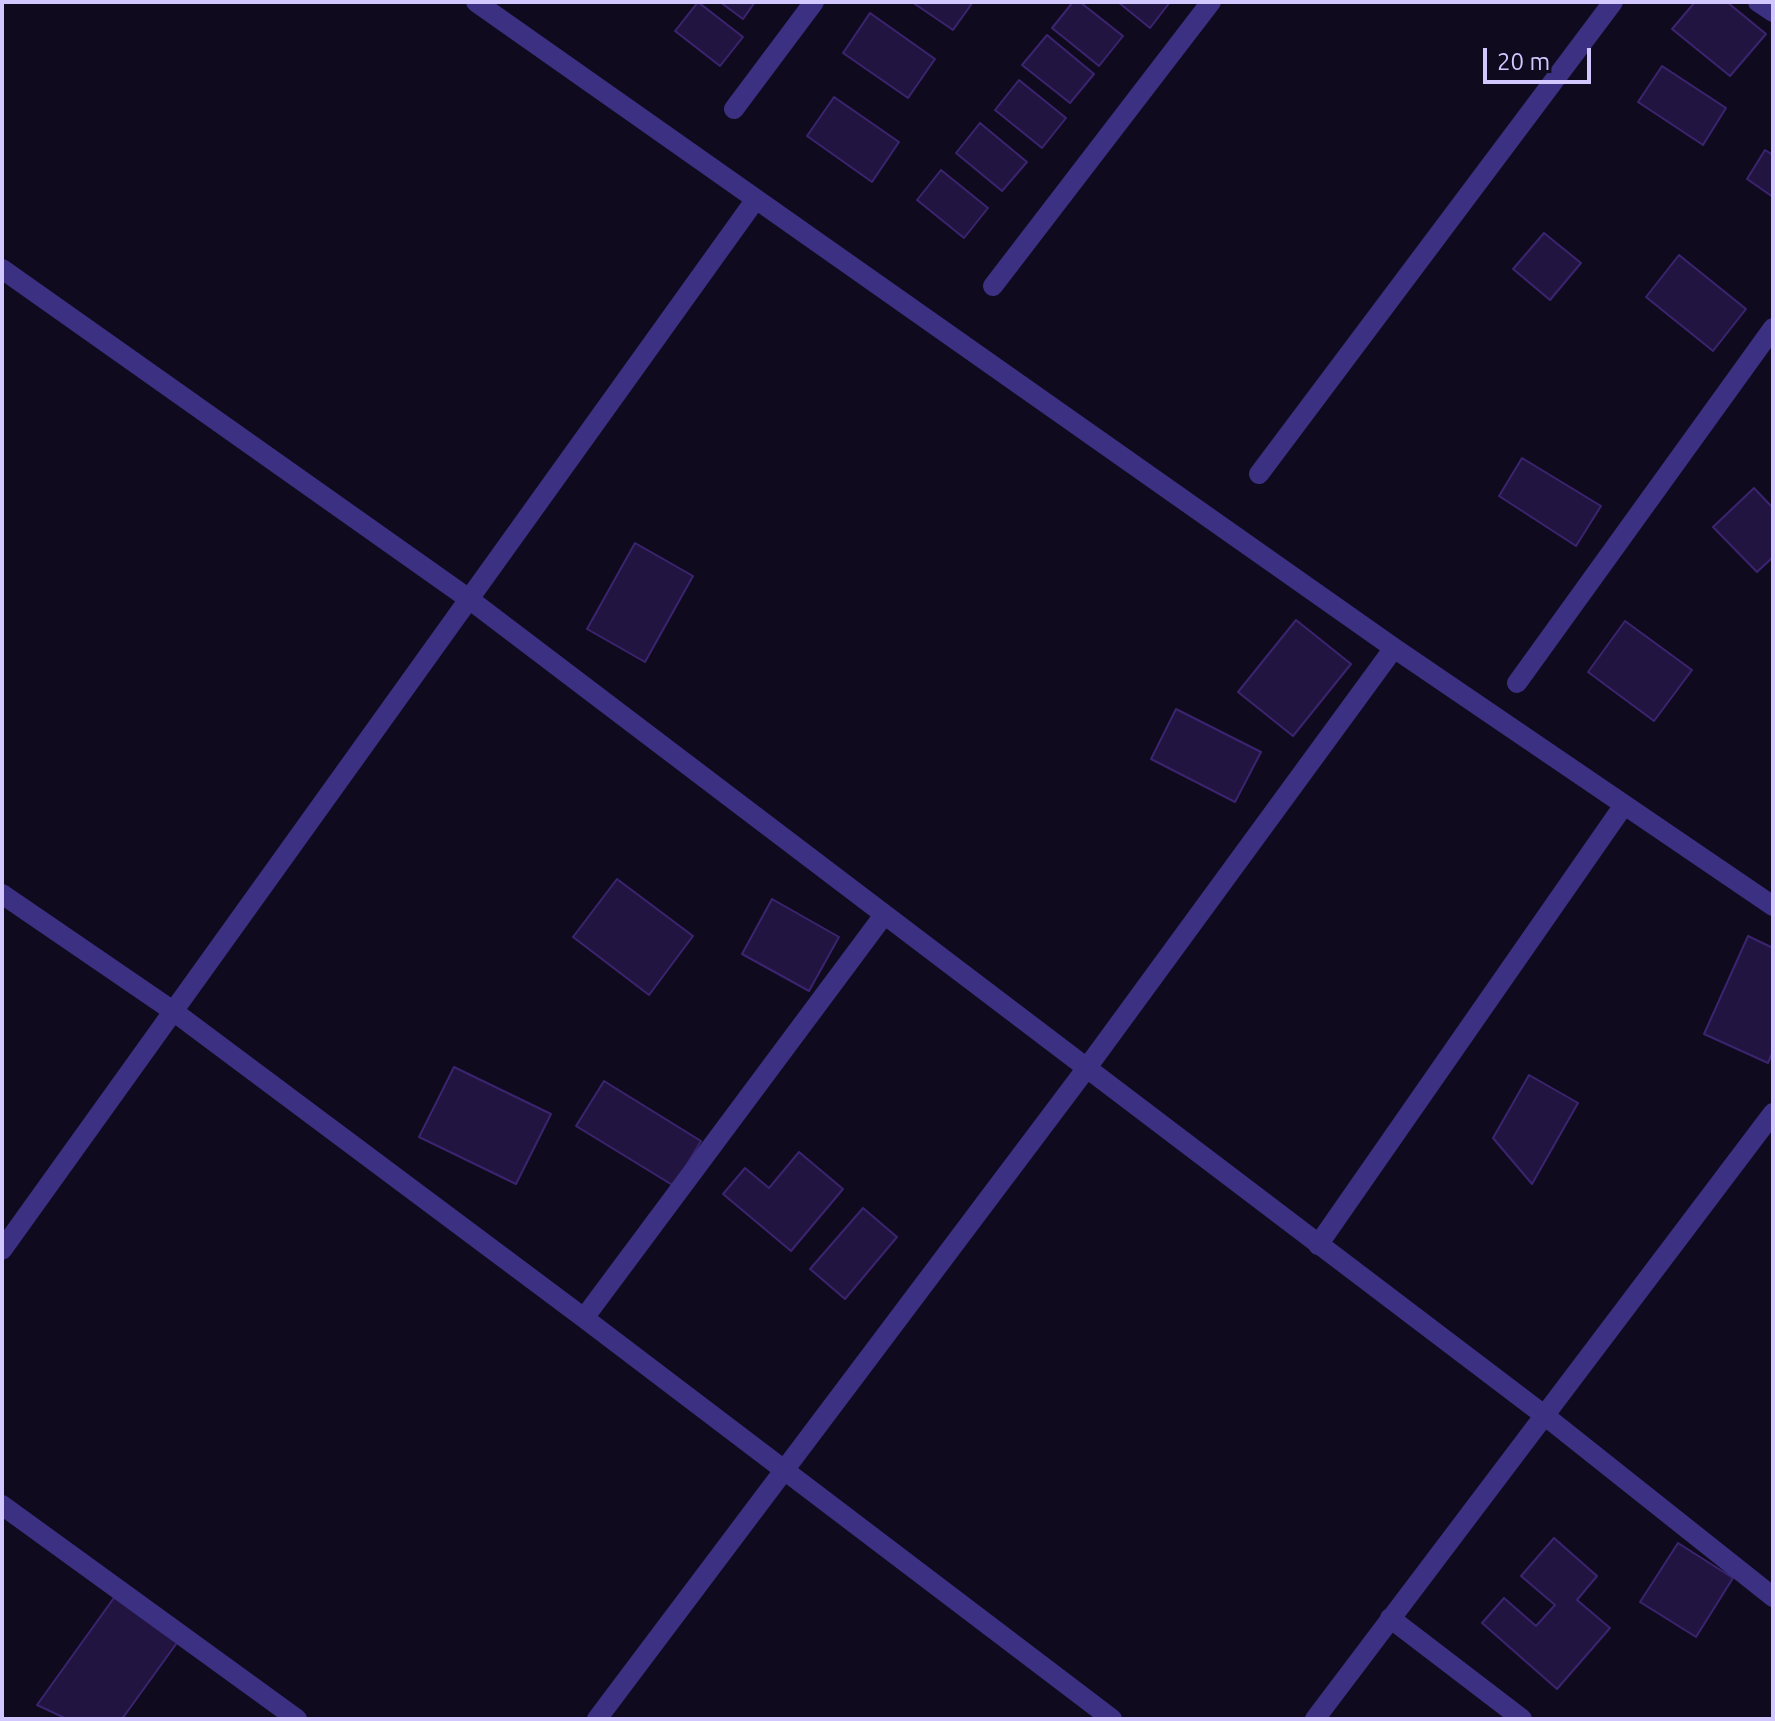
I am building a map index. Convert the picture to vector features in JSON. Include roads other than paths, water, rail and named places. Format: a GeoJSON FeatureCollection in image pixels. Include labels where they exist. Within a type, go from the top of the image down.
{"type":"FeatureCollection","features":[{"type":"Feature","properties":{"kind":"street"},"geometry":{"type":"LineString","coordinates":[[476,2],[1394,648],[1773,906]]}},
{"type":"Feature","properties":{"kind":"street"},"geometry":{"type":"LineString","coordinates":[[734,109],[814,2]]}},
{"type":"Feature","properties":{"kind":"street"},"geometry":{"type":"LineString","coordinates":[[993,286],[1211,2]]}},
{"type":"Feature","properties":{"kind":"street"},"geometry":{"type":"LineString","coordinates":[[1259,474],[1613,2]]}},
{"type":"Feature","properties":{"kind":"street"},"geometry":{"type":"LineString","coordinates":[[1758,2],[1773,12]]}},
{"type":"Feature","properties":{"kind":"street"},"geometry":{"type":"LineString","coordinates":[[2,1250],[756,199]]}},
{"type":"Feature","properties":{"kind":"street"},"geometry":{"type":"LineString","coordinates":[[2,269],[469,599],[1544,1415],[1773,1597]]}},
{"type":"Feature","properties":{"kind":"street"},"geometry":{"type":"LineString","coordinates":[[1517,683],[1773,328]]}},
{"type":"Feature","properties":{"kind":"street"},"geometry":{"type":"LineString","coordinates":[[597,1719],[1086,1069],[1394,648]]}},
{"type":"Feature","properties":{"kind":"street"},"geometry":{"type":"LineString","coordinates":[[1318,1245],[1624,805]]}},
{"type":"Feature","properties":{"kind":"street"},"geometry":{"type":"LineString","coordinates":[[2,894],[173,1011],[1112,1719]]}},
{"type":"Feature","properties":{"kind":"street"},"geometry":{"type":"LineString","coordinates":[[584,1318],[884,915]]}},
{"type":"Feature","properties":{"kind":"street"},"geometry":{"type":"LineString","coordinates":[[1315,1719],[1773,1113]]}},
{"type":"Feature","properties":{"kind":"street"},"geometry":{"type":"LineString","coordinates":[[2,1505],[297,1719]]}},
{"type":"Feature","properties":{"kind":"street"},"geometry":{"type":"LineString","coordinates":[[1390,1618],[1522,1719]]}}]}
